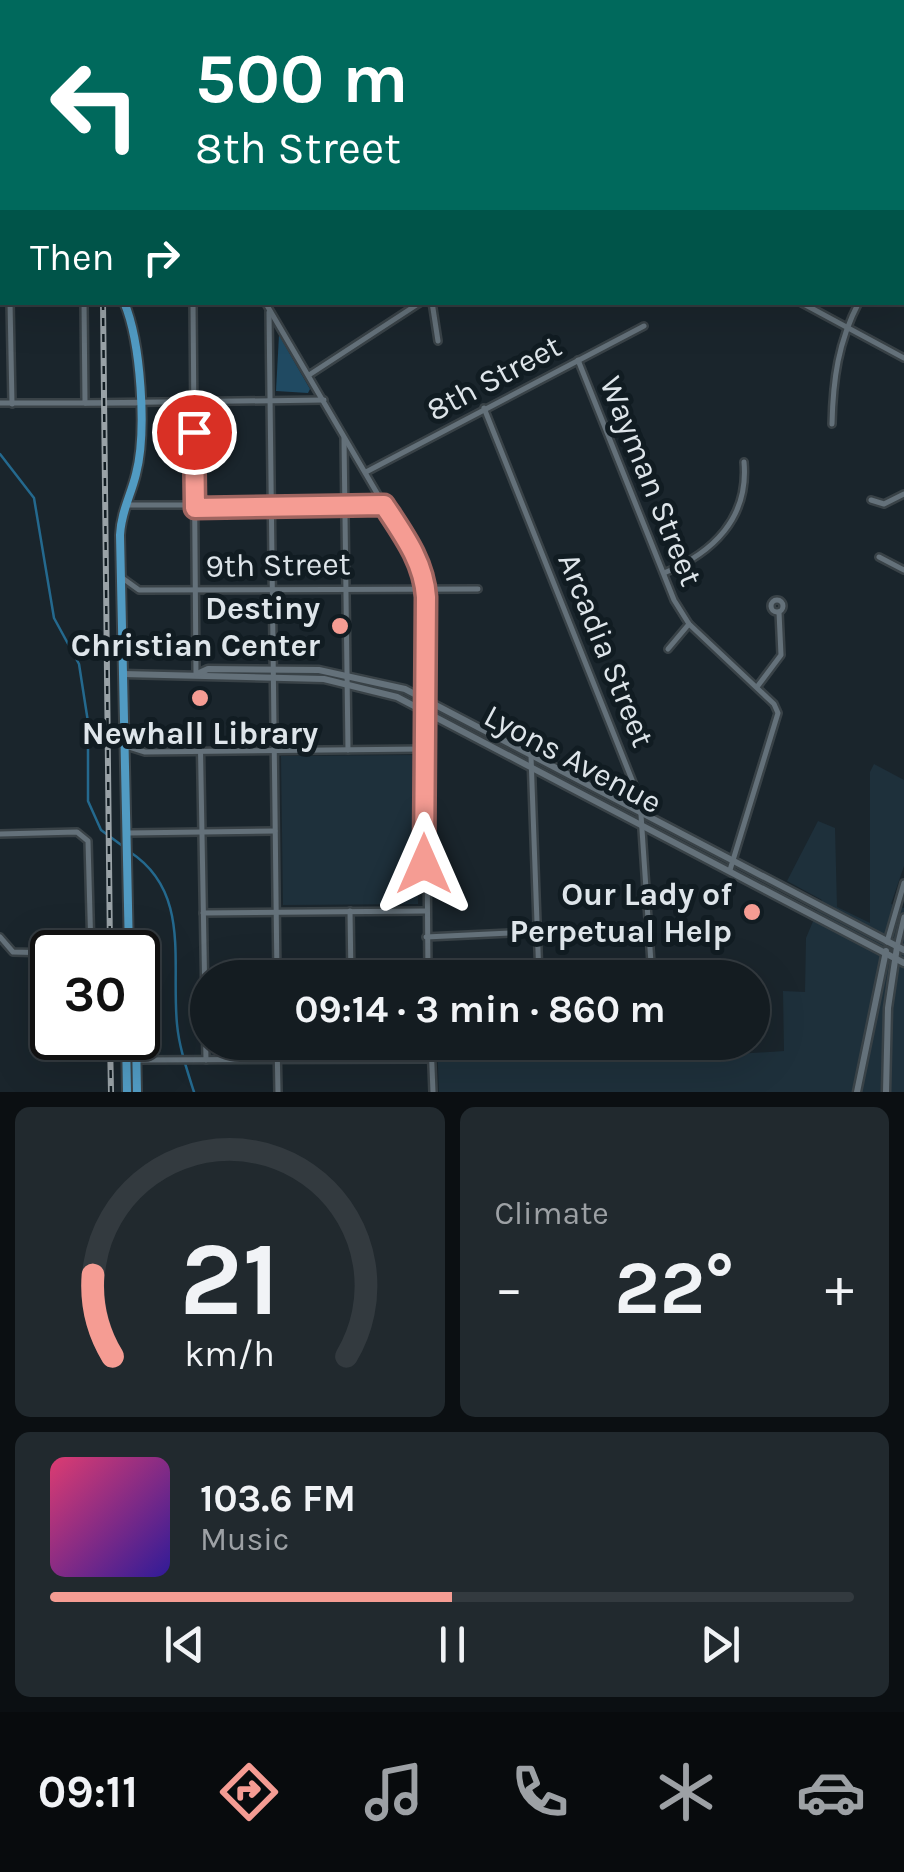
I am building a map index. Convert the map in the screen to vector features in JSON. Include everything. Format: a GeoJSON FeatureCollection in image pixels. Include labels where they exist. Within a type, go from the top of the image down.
{"type":"FeatureCollection","features":[{"type":"Feature","properties":{"kind":"main road"},"geometry":{"type":"LineString","coordinates":[[125,305],[137,343],[139,402],[138,469],[125,504],[120,534],[122,744],[129,837],[130,930]]}},
{"type":"Feature","properties":{"kind":"main road","name":"Lyons Avenue"},"geometry":{"type":"LineString","coordinates":[[123,674],[348,678],[424,697],[901,948]]}},
{"type":"Feature","properties":{"kind":"main road","name":"Lyons Avenue"},"geometry":{"type":"LineString","coordinates":[[348,678],[424,708],[904,963]]}},
{"type":"Feature","properties":{"kind":"main road"},"geometry":{"type":"LineString","coordinates":[[856,1092],[887,942]]}},
{"type":"Feature","properties":{"kind":"main road"},"geometry":{"type":"LineString","coordinates":[[886,1092],[888,1008],[895,958],[901,948]]}},
{"type":"Feature","properties":{"kind":"main road"},"geometry":{"type":"LineString","coordinates":[[127,1060],[127,1092]]}},
{"type":"Feature","properties":{"kind":"main road"},"geometry":{"type":"LineString","coordinates":[[137,1062],[137,1092]]}},
{"type":"Feature","properties":{"kind":"street"},"geometry":{"type":"LineString","coordinates":[[10,305],[12,404]]}},
{"type":"Feature","properties":{"kind":"street"},"geometry":{"type":"LineString","coordinates":[[84,305],[85,403]]}},
{"type":"Feature","properties":{"kind":"street"},"geometry":{"type":"LineString","coordinates":[[192,305],[196,675]]}},
{"type":"Feature","properties":{"kind":"street"},"geometry":{"type":"LineString","coordinates":[[267,305],[424,572],[427,960]]}},
{"type":"Feature","properties":{"kind":"street"},"geometry":{"type":"LineString","coordinates":[[309,375],[416,305]]}},
{"type":"Feature","properties":{"kind":"street"},"geometry":{"type":"LineString","coordinates":[[432,305],[438,341]]}},
{"type":"Feature","properties":{"kind":"street"},"geometry":{"type":"LineString","coordinates":[[806,305],[904,358]]}},
{"type":"Feature","properties":{"kind":"street"},"geometry":{"type":"LineString","coordinates":[[832,424],[834,377],[846,326],[857,305]]}},
{"type":"Feature","properties":{"kind":"street"},"geometry":{"type":"LineString","coordinates":[[270,310],[277,960]]}},
{"type":"Feature","properties":{"kind":"street","name":"8th Street"},"geometry":{"type":"LineString","coordinates":[[366,472],[644,326]]}},
{"type":"Feature","properties":{"kind":"street","name":"Wayman Street"},"geometry":{"type":"LineString","coordinates":[[578,360],[664,574],[689,624],[774,704],[779,719],[730,870]]}},
{"type":"Feature","properties":{"kind":"street"},"geometry":{"type":"LineString","coordinates":[[0,404],[324,400]]}},
{"type":"Feature","properties":{"kind":"street","name":"Arcadia Street"},"geometry":{"type":"LineString","coordinates":[[484,408],[634,778],[645,826],[651,960]]}},
{"type":"Feature","properties":{"kind":"street"},"geometry":{"type":"LineString","coordinates":[[344,436],[348,750]]}},
{"type":"Feature","properties":{"kind":"street"},"geometry":{"type":"LineString","coordinates":[[664,574],[695,559],[732,524],[745,492],[744,462]]}},
{"type":"Feature","properties":{"kind":"street"},"geometry":{"type":"LineString","coordinates":[[871,500],[884,504],[904,494]]}},
{"type":"Feature","properties":{"kind":"street"},"geometry":{"type":"LineString","coordinates":[[125,504],[195,508],[384,505]]}},
{"type":"Feature","properties":{"kind":"street"},"geometry":{"type":"LineString","coordinates":[[879,557],[904,570]]}},
{"type":"Feature","properties":{"kind":"street"},"geometry":{"type":"LineString","coordinates":[[121,577],[139,590],[122,604]]}},
{"type":"Feature","properties":{"kind":"street","name":"9th Street"},"geometry":{"type":"LineString","coordinates":[[139,590],[478,590]]}},
{"type":"Feature","properties":{"kind":"street"},"geometry":{"type":"LineString","coordinates":[[757,687],[781,656],[779,612]]}},
{"type":"Feature","properties":{"kind":"street"},"geometry":{"type":"LineString","coordinates":[[668,649],[689,624]]}},
{"type":"Feature","properties":{"kind":"street"},"geometry":{"type":"LineString","coordinates":[[200,722],[205,960]]}},
{"type":"Feature","properties":{"kind":"street"},"geometry":{"type":"LineString","coordinates":[[122,744],[146,752],[424,749]]}},
{"type":"Feature","properties":{"kind":"street"},"geometry":{"type":"LineString","coordinates":[[124,762],[146,752]]}},
{"type":"Feature","properties":{"kind":"street"},"geometry":{"type":"LineString","coordinates":[[532,754],[538,960]]}},
{"type":"Feature","properties":{"kind":"street"},"geometry":{"type":"LineString","coordinates":[[129,837],[276,831]]}},
{"type":"Feature","properties":{"kind":"street"},"geometry":{"type":"LineString","coordinates":[[0,834],[77,832],[90,848],[92,930]]}},
{"type":"Feature","properties":{"kind":"street"},"geometry":{"type":"LineString","coordinates":[[887,942],[904,883]]}},
{"type":"Feature","properties":{"kind":"street"},"geometry":{"type":"LineString","coordinates":[[202,912],[424,912]]}},
{"type":"Feature","properties":{"kind":"street"},"geometry":{"type":"LineString","coordinates":[[350,912],[351,960]]}},
{"type":"Feature","properties":{"kind":"street"},"geometry":{"type":"LineString","coordinates":[[901,948],[904,917]]}},
{"type":"Feature","properties":{"kind":"street"},"geometry":{"type":"LineString","coordinates":[[426,937],[611,928]]}},
{"type":"Feature","properties":{"kind":"street"},"geometry":{"type":"LineString","coordinates":[[0,937],[8,950],[30,953]]}},
{"type":"Feature","properties":{"kind":"street"},"geometry":{"type":"LineString","coordinates":[[137,1062],[353,1060]]}},
{"type":"Feature","properties":{"kind":"street"},"geometry":{"type":"LineString","coordinates":[[431,1060],[433,1092]]}},
{"type":"Feature","properties":{"kind":"street"},"geometry":{"type":"LineString","coordinates":[[278,1061],[278,1092]]}},
{"type":"Feature","properties":{"kind":"shaded area"},"geometry":{"type":"Polygon","coordinates":[[[279,335],[310,389],[308,393],[276,391],[279,335]]]}},
{"type":"Feature","properties":{"kind":"shaded area"},"geometry":{"type":"Polygon","coordinates":[[[416,755],[418,904],[283,905],[281,756],[416,755]]]}},
{"type":"Feature","properties":{"kind":"shaded area"},"geometry":{"type":"Polygon","coordinates":[[[874,764],[904,780],[904,866],[891,904],[904,908],[904,1092],[439,1092],[438,1060],[770,1060],[770,1052],[784,1051],[783,991],[805,992],[806,938],[822,900],[787,881],[818,821],[835,828],[837,907],[870,923],[870,772],[874,764]]]}},
{"type":"Feature","properties":{"kind":"waterway"},"geometry":{"type":"LineString","coordinates":[[0,454],[34,498],[54,618],[79,664],[88,722],[88,801],[101,830],[124,847]]}},
{"type":"Feature","properties":{"kind":"waterway"},"geometry":{"type":"LineString","coordinates":[[130,852],[149,868],[170,908],[176,953],[178,1033],[194,1092]]}},
{"type":"Feature","properties":{"kind":"railway"},"geometry":{"type":"LineString","coordinates":[[103,305],[110,930]]}},
{"type":"Feature","properties":{"kind":"railway"},"geometry":{"type":"LineString","coordinates":[[110,1060],[111,1092]]}},
{"type":"Feature","properties":{"kind":"place","name":"Destiny Christian Center"},"geometry":{"type":"Point","coordinates":[340,626]}},
{"type":"Feature","properties":{"kind":"place","name":"Newhall Library"},"geometry":{"type":"Point","coordinates":[200,698]}},
{"type":"Feature","properties":{"kind":"place","name":"Our Lady of Perpetual Help"},"geometry":{"type":"Point","coordinates":[752,912]}},
{"type":"Feature","properties":{"kind":"route"},"geometry":{"type":"LineString","coordinates":[[194,432],[195,508],[384,505],[425,575],[424,864]]}}]}
